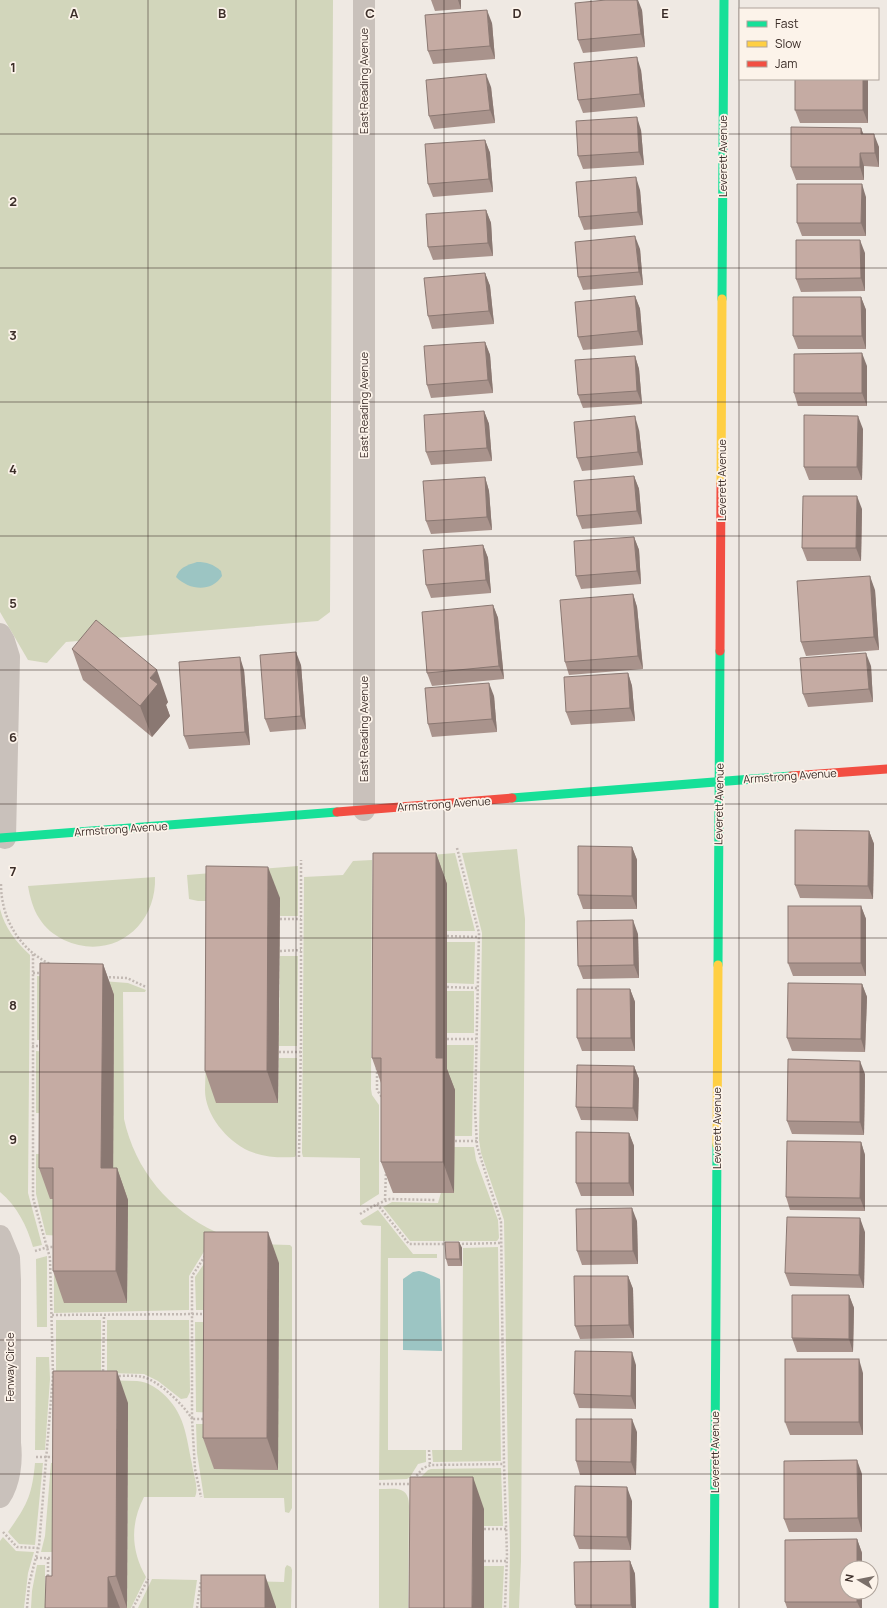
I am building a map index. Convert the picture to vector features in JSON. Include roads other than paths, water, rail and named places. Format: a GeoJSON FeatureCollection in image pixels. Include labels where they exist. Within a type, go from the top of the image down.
{"type":"FeatureCollection","features":[{"type":"Feature","properties":{"kind":"street","name":"East Reading Avenue"},"geometry":{"type":"LineString","coordinates":[[364,0],[364,810]]}},
{"type":"Feature","properties":{"kind":"street","name":"Leverett Avenue"},"geometry":{"type":"LineString","coordinates":[[714,1608],[724,0]]}},
{"type":"Feature","properties":{"kind":"street"},"geometry":{"type":"LineString","coordinates":[[0,634],[9,657],[3,838]]}},
{"type":"Feature","properties":{"kind":"street","name":"Armstrong Avenue"},"geometry":{"type":"LineString","coordinates":[[3,838],[887,769]]}},
{"type":"Feature","properties":{"kind":"street","name":"Fenway Circle"},"geometry":{"type":"LineString","coordinates":[[0,1236],[9,1258],[11,1453],[10,1472],[4,1492],[0,1497]]}},
{"type":"Feature","properties":{"kind":"water"},"geometry":{"type":"Polygon","coordinates":[[[197,562],[213,565],[221,571],[222,576],[212,585],[200,588],[187,585],[176,577],[179,571],[184,567],[197,562]]]}},
{"type":"Feature","properties":{"kind":"water"},"geometry":{"type":"Polygon","coordinates":[[[419,1271],[440,1279],[442,1351],[403,1350],[403,1279],[413,1272],[419,1271]]]}}]}
